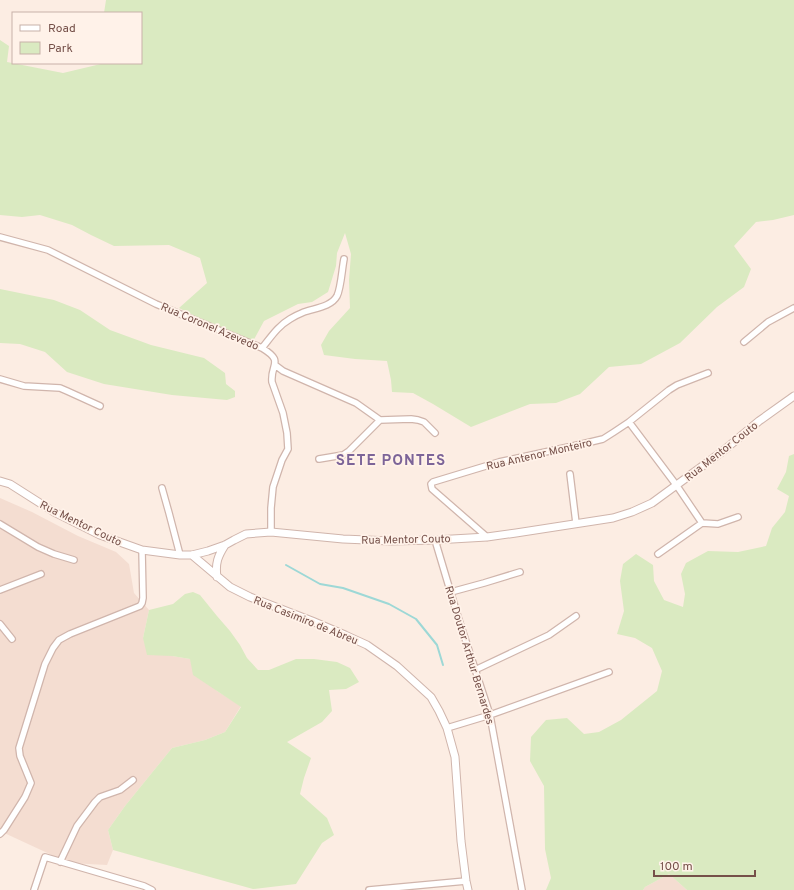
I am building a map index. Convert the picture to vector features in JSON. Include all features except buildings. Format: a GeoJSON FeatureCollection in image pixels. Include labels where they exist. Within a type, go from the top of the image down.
{"type":"FeatureCollection","features":[{"type":"Feature","properties":{"kind":"street","name":"Rua Coronel Azevedo"},"geometry":{"type":"LineString","coordinates":[[0,237],[48,250],[156,304],[262,348],[274,357],[275,365]]}},
{"type":"Feature","properties":{"kind":"street"},"geometry":{"type":"LineString","coordinates":[[262,348],[278,328],[290,320],[304,312],[328,305],[334,301],[339,291],[344,259]]}},
{"type":"Feature","properties":{"kind":"street"},"geometry":{"type":"LineString","coordinates":[[744,342],[768,322],[794,308]]}},
{"type":"Feature","properties":{"kind":"street"},"geometry":{"type":"LineString","coordinates":[[271,532],[273,487],[282,460],[288,449],[287,433],[283,414],[271,377],[275,365],[283,371],[356,403],[380,420],[418,420],[424,422],[435,433]]}},
{"type":"Feature","properties":{"kind":"street","name":"Rua Antenor Monteiro"},"geometry":{"type":"LineString","coordinates":[[487,537],[432,490],[431,484],[433,482],[499,462],[603,439],[629,422],[677,385],[708,374]]}},
{"type":"Feature","properties":{"kind":"street"},"geometry":{"type":"LineString","coordinates":[[0,379],[24,386],[60,388],[100,406]]}},
{"type":"Feature","properties":{"kind":"street","name":"Rua Mentor Couto"},"geometry":{"type":"LineString","coordinates":[[0,481],[10,484],[54,512],[100,535],[142,550],[180,555],[192,555],[225,545],[246,534],[271,532],[391,541],[487,537],[613,518],[632,512],[652,503],[794,396]]}},
{"type":"Feature","properties":{"kind":"street"},"geometry":{"type":"LineString","coordinates":[[320,459],[343,454],[349,451],[380,420]]}},
{"type":"Feature","properties":{"kind":"street"},"geometry":{"type":"LineString","coordinates":[[629,422],[702,523]]}},
{"type":"Feature","properties":{"kind":"street"},"geometry":{"type":"LineString","coordinates":[[570,474],[576,523]]}},
{"type":"Feature","properties":{"kind":"street"},"geometry":{"type":"LineString","coordinates":[[162,488],[180,555]]}},
{"type":"Feature","properties":{"kind":"street"},"geometry":{"type":"LineString","coordinates":[[658,554],[702,523],[718,524],[738,517]]}},
{"type":"Feature","properties":{"kind":"street"},"geometry":{"type":"LineString","coordinates":[[0,524],[54,554],[74,560]]}},
{"type":"Feature","properties":{"kind":"street","name":"Rua Doutor Arthur Bernardes"},"geometry":{"type":"LineString","coordinates":[[435,540],[490,715],[522,890]]}},
{"type":"Feature","properties":{"kind":"street"},"geometry":{"type":"LineString","coordinates":[[218,577],[216,568],[218,556],[225,545]]}},
{"type":"Feature","properties":{"kind":"street"},"geometry":{"type":"LineString","coordinates":[[0,834],[25,797],[31,783],[20,756],[19,748],[46,664],[53,648],[59,640],[70,634],[140,606],[143,598],[142,550]]}},
{"type":"Feature","properties":{"kind":"street","name":"Rua Casimiro de Abreu"},"geometry":{"type":"LineString","coordinates":[[192,555],[230,587],[250,597],[312,621],[367,645],[397,666],[431,697],[447,728],[456,759],[461,841],[468,890]]}},
{"type":"Feature","properties":{"kind":"street"},"geometry":{"type":"LineString","coordinates":[[451,592],[520,572]]}},
{"type":"Feature","properties":{"kind":"street"},"geometry":{"type":"LineString","coordinates":[[0,590],[41,574]]}},
{"type":"Feature","properties":{"kind":"street"},"geometry":{"type":"LineString","coordinates":[[475,670],[549,635],[576,616]]}},
{"type":"Feature","properties":{"kind":"street"},"geometry":{"type":"LineString","coordinates":[[0,624],[12,639]]}},
{"type":"Feature","properties":{"kind":"street"},"geometry":{"type":"LineString","coordinates":[[447,728],[490,715],[609,672]]}},
{"type":"Feature","properties":{"kind":"street"},"geometry":{"type":"LineString","coordinates":[[60,862],[77,826],[95,802],[100,797],[120,790],[133,780]]}},
{"type":"Feature","properties":{"kind":"street"},"geometry":{"type":"LineString","coordinates":[[34,890],[45,857],[144,886],[152,890]]}},
{"type":"Feature","properties":{"kind":"street"},"geometry":{"type":"LineString","coordinates":[[369,890],[466,881]]}},
{"type":"Feature","properties":{"kind":"shaded area"},"geometry":{"type":"Polygon","coordinates":[[[0,498],[32,512],[78,536],[116,552],[129,564],[134,593],[149,610],[143,638],[172,656],[190,659],[217,691],[241,706],[225,732],[205,740],[172,748],[125,806],[108,830],[113,850],[107,865],[69,863],[0,831],[0,498]]]}},
{"type":"Feature","properties":{"kind":"shaded area"},"geometry":{"type":"Polygon","coordinates":[[[669,874],[687,890],[643,890],[645,887],[669,874]]]}},
{"type":"Feature","properties":{"kind":"green space"},"geometry":{"type":"Polygon","coordinates":[[[106,0],[794,0],[794,215],[756,222],[734,246],[751,269],[744,287],[717,307],[680,343],[641,364],[609,367],[580,394],[556,403],[530,404],[471,427],[413,393],[392,392],[387,361],[324,355],[321,345],[329,331],[350,308],[349,280],[351,254],[345,233],[337,253],[336,266],[328,292],[312,302],[298,304],[264,321],[251,345],[179,308],[207,283],[200,258],[169,245],[114,246],[72,225],[40,215],[22,217],[0,215],[0,40],[9,46],[7,62],[63,73],[101,64],[142,64],[142,12],[104,12],[106,0]]]}},
{"type":"Feature","properties":{"kind":"green space"},"geometry":{"type":"Polygon","coordinates":[[[0,289],[54,300],[80,310],[110,330],[151,345],[204,358],[225,373],[226,384],[235,391],[235,397],[227,400],[172,395],[104,384],[67,372],[45,352],[20,344],[0,343],[0,289]]]}},
{"type":"Feature","properties":{"kind":"green space"},"geometry":{"type":"Polygon","coordinates":[[[794,454],[794,890],[687,890],[669,874],[645,887],[643,890],[546,890],[551,878],[545,849],[544,786],[530,761],[531,737],[546,720],[567,718],[584,734],[599,732],[621,720],[657,691],[662,671],[652,648],[635,638],[617,634],[624,611],[620,581],[623,564],[636,554],[653,565],[654,581],[664,600],[683,607],[685,594],[681,574],[686,563],[708,551],[738,552],[766,546],[772,528],[785,512],[789,496],[777,489],[786,472],[789,456],[794,454]]]}},
{"type":"Feature","properties":{"kind":"green space"},"geometry":{"type":"Polygon","coordinates":[[[193,592],[200,595],[230,631],[247,658],[258,670],[269,670],[296,659],[314,659],[337,662],[350,668],[359,682],[346,689],[329,690],[332,711],[322,722],[287,742],[311,758],[300,794],[327,818],[334,835],[322,843],[296,884],[253,889],[113,850],[108,830],[125,806],[172,748],[205,740],[225,732],[241,707],[193,675],[190,659],[172,656],[147,655],[143,638],[149,610],[173,604],[185,594],[193,592]]]}},
{"type":"Feature","properties":{"kind":"waterway"},"geometry":{"type":"LineString","coordinates":[[286,565],[320,584],[343,588],[389,604],[416,619],[437,645],[443,665]]}},
{"type":"Feature","properties":{"kind":"district","name":"SETE PONTES"},"geometry":{"type":"Point","coordinates":[391,460]}}]}
